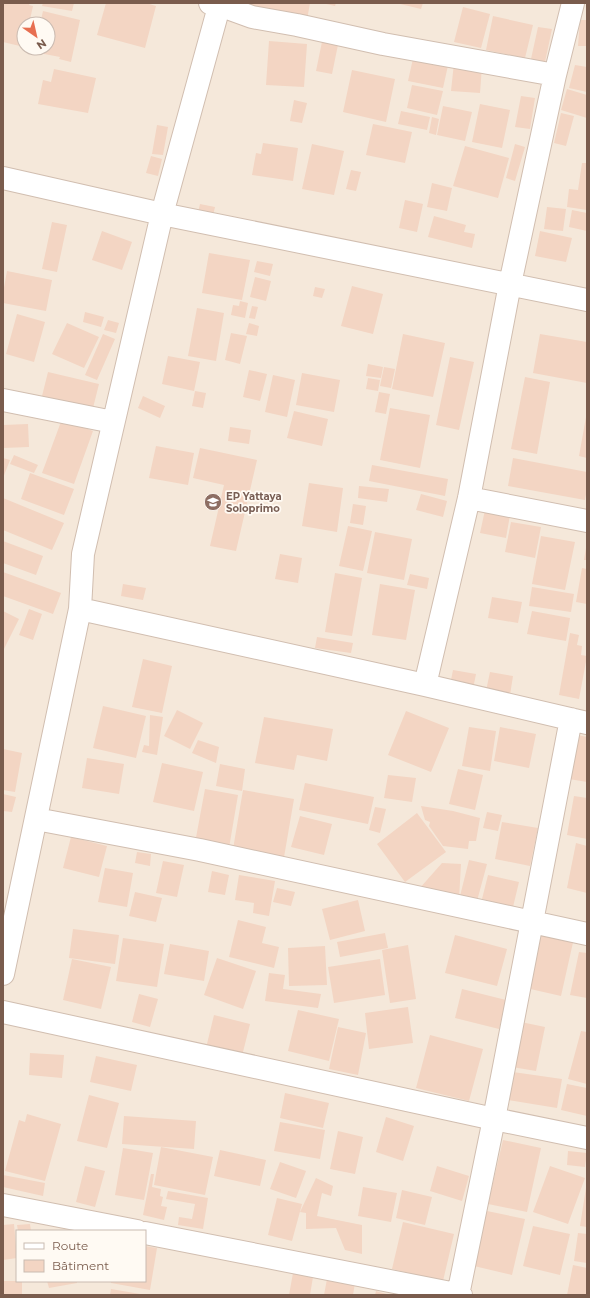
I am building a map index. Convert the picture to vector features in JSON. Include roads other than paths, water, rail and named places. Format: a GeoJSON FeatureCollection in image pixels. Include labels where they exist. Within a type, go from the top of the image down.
{"type":"FeatureCollection","features":[{"type":"Feature","properties":{"kind":"street"},"geometry":{"type":"LineString","coordinates":[[424,685],[469,498],[510,284],[555,75],[573,3]]}},
{"type":"Feature","properties":{"kind":"street"},"geometry":{"type":"LineString","coordinates":[[3,974],[80,609],[84,554],[113,422],[162,214],[216,4],[252,18],[297,25],[383,44],[555,75]]}},
{"type":"Feature","properties":{"kind":"street"},"geometry":{"type":"LineString","coordinates":[[3,178],[162,214],[587,300]]}},
{"type":"Feature","properties":{"kind":"street"},"geometry":{"type":"LineString","coordinates":[[3,400],[113,422]]}},
{"type":"Feature","properties":{"kind":"street"},"geometry":{"type":"LineString","coordinates":[[469,498],[587,521]]}},
{"type":"Feature","properties":{"kind":"street"},"geometry":{"type":"LineString","coordinates":[[80,609],[579,721],[532,922],[459,1295],[146,1232]]}},
{"type":"Feature","properties":{"kind":"street"},"geometry":{"type":"LineString","coordinates":[[36,819],[200,850],[587,934]]}},
{"type":"Feature","properties":{"kind":"street"},"geometry":{"type":"LineString","coordinates":[[3,1012],[587,1138]]}},
{"type":"Feature","properties":{"kind":"street"},"geometry":{"type":"LineString","coordinates":[[3,1204],[132,1230]]}},
{"type":"Feature","properties":{"kind":"place","name":"EP Yattaya Soloprimo"},"geometry":{"type":"Point","coordinates":[213,502]}}]}
